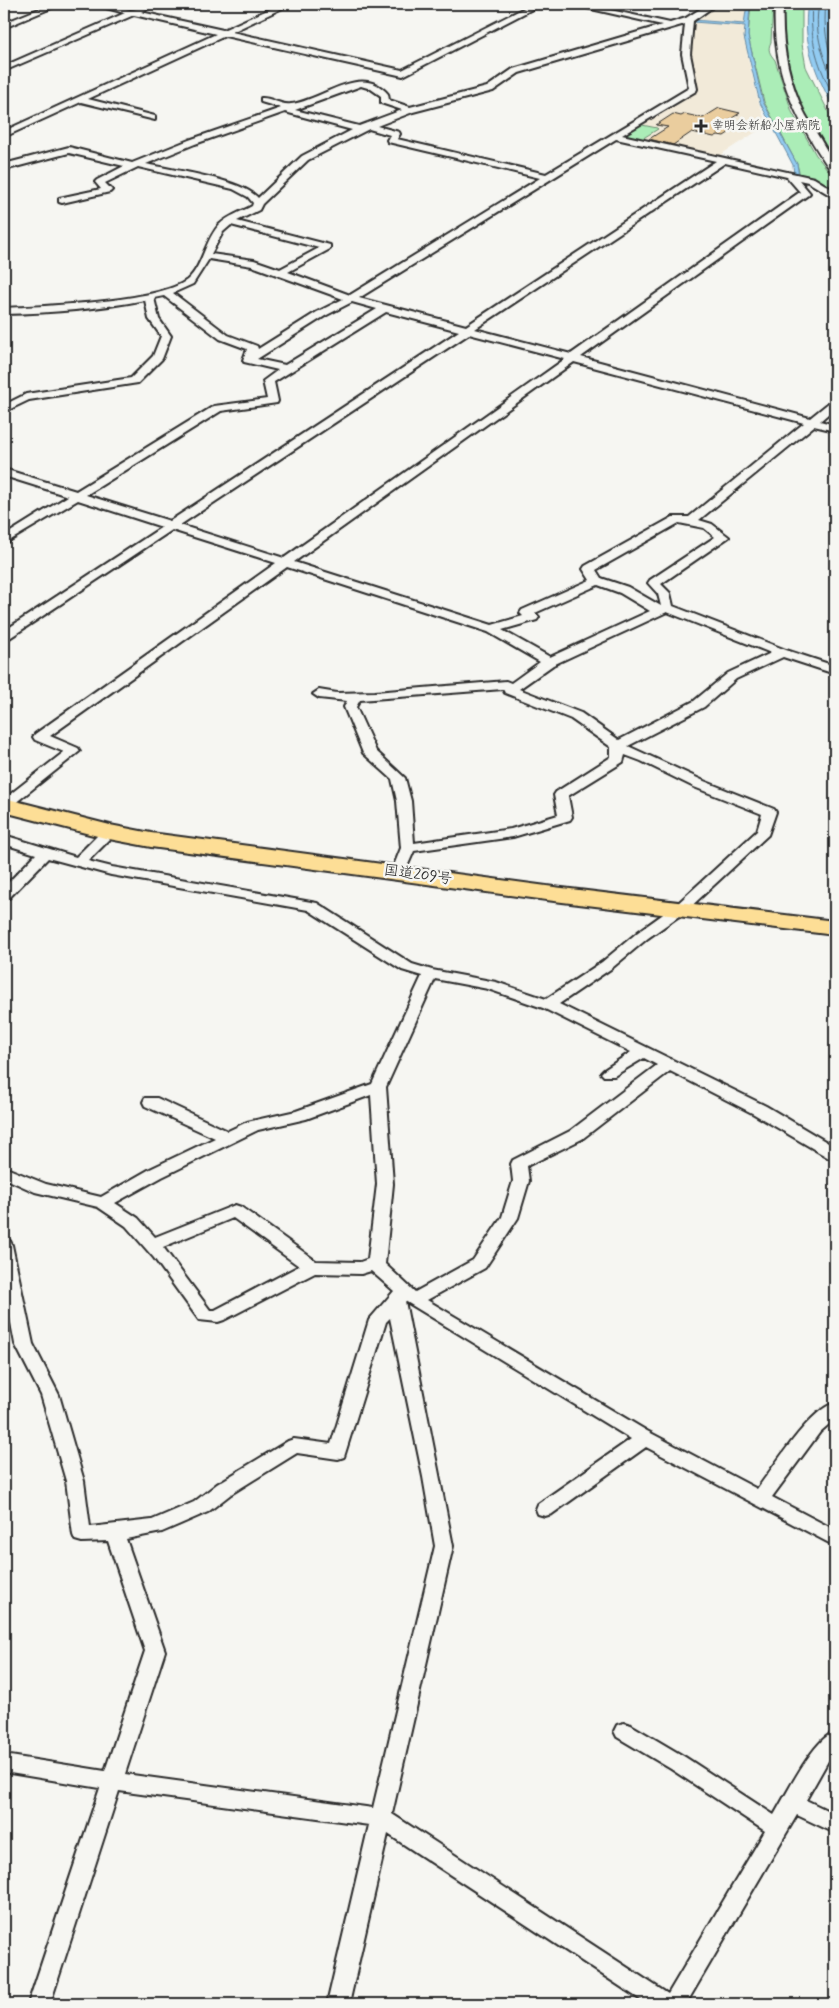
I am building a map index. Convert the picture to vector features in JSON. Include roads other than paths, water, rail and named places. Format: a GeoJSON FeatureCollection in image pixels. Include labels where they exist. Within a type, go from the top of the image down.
{"type":"FeatureCollection","features":[{"type":"Feature","properties":{"kind":"highway","name":"国道209号"},"geometry":{"type":"LineString","coordinates":[[4,805],[109,832],[195,846],[554,894],[835,928]]}},
{"type":"Feature","properties":{"kind":"street"},"geometry":{"type":"LineString","coordinates":[[4,26],[57,4]]}},
{"type":"Feature","properties":{"kind":"street"},"geometry":{"type":"LineString","coordinates":[[95,4],[403,73],[538,4]]}},
{"type":"Feature","properties":{"kind":"street"},"geometry":{"type":"LineString","coordinates":[[4,68],[153,4]]}},
{"type":"Feature","properties":{"kind":"street"},"geometry":{"type":"LineString","coordinates":[[4,134],[287,4]]}},
{"type":"Feature","properties":{"kind":"street"},"geometry":{"type":"LineString","coordinates":[[573,4],[669,24]]}},
{"type":"Feature","properties":{"kind":"street"},"geometry":{"type":"LineString","coordinates":[[4,311],[60,308],[149,296],[190,282],[223,226],[256,208],[258,203],[305,158],[365,128],[410,110],[490,89],[516,71],[669,24],[689,20],[713,4]]}},
{"type":"Feature","properties":{"kind":"street"},"geometry":{"type":"LineString","coordinates":[[779,4],[778,43],[791,96],[822,152],[835,170]]}},
{"type":"Feature","properties":{"kind":"street"},"geometry":{"type":"LineString","coordinates":[[248,360],[693,89],[686,54],[689,20]]}},
{"type":"Feature","properties":{"kind":"street"},"geometry":{"type":"LineString","coordinates":[[360,83],[362,75],[371,67]]}},
{"type":"Feature","properties":{"kind":"street"},"geometry":{"type":"LineString","coordinates":[[62,200],[83,195],[89,196],[107,190],[100,182],[101,179],[137,166],[192,142],[360,83],[368,84],[381,91],[385,96],[384,101],[410,110]]}},
{"type":"Feature","properties":{"kind":"street"},"geometry":{"type":"LineString","coordinates":[[78,100],[152,118]]}},
{"type":"Feature","properties":{"kind":"street"},"geometry":{"type":"LineString","coordinates":[[264,100],[289,109],[396,134],[391,140],[546,177]]}},
{"type":"Feature","properties":{"kind":"street"},"geometry":{"type":"LineString","coordinates":[[615,136],[811,180],[835,195]]}},
{"type":"Feature","properties":{"kind":"street"},"geometry":{"type":"LineString","coordinates":[[6,165],[44,158],[69,150],[236,186],[258,203]]}},
{"type":"Feature","properties":{"kind":"street"},"geometry":{"type":"LineString","coordinates":[[4,636],[724,161]]}},
{"type":"Feature","properties":{"kind":"street"},"geometry":{"type":"LineString","coordinates":[[4,805],[73,751],[40,737],[805,193],[791,176]]}},
{"type":"Feature","properties":{"kind":"street"},"geometry":{"type":"LineString","coordinates":[[232,222],[327,247],[280,273]]}},
{"type":"Feature","properties":{"kind":"street"},"geometry":{"type":"LineString","coordinates":[[205,256],[254,263],[351,298],[385,308],[835,428]]}},
{"type":"Feature","properties":{"kind":"street"},"geometry":{"type":"LineString","coordinates":[[165,292],[224,337],[253,348],[248,360]]}},
{"type":"Feature","properties":{"kind":"street"},"geometry":{"type":"LineString","coordinates":[[4,409],[26,397],[99,388],[134,381],[158,357],[166,336],[154,319],[149,296]]}},
{"type":"Feature","properties":{"kind":"street"},"geometry":{"type":"LineString","coordinates":[[4,541],[218,408],[273,400],[268,381],[385,308]]}},
{"type":"Feature","properties":{"kind":"street"},"geometry":{"type":"LineString","coordinates":[[248,360],[287,369]]}},
{"type":"Feature","properties":{"kind":"street"},"geometry":{"type":"LineString","coordinates":[[691,521],[835,403]]}},
{"type":"Feature","properties":{"kind":"street"},"geometry":{"type":"LineString","coordinates":[[4,472],[492,629],[549,662]]}},
{"type":"Feature","properties":{"kind":"street"},"geometry":{"type":"LineString","coordinates":[[663,610],[664,593],[654,583],[723,537],[708,526],[677,519],[589,569],[598,581],[624,590],[663,610],[835,670]]}},
{"type":"Feature","properties":{"kind":"street"},"geometry":{"type":"LineString","coordinates":[[492,629],[533,617],[526,613],[598,581]]}},
{"type":"Feature","properties":{"kind":"street"},"geometry":{"type":"LineString","coordinates":[[510,690],[549,662],[663,610]]}},
{"type":"Feature","properties":{"kind":"street"},"geometry":{"type":"LineString","coordinates":[[618,746],[699,704],[732,676],[782,653]]}},
{"type":"Feature","properties":{"kind":"street"},"geometry":{"type":"LineString","coordinates":[[319,694],[337,697],[506,685],[510,690],[576,716],[618,746],[699,784],[769,812],[763,832],[681,908],[643,935],[607,965],[548,1005]]}},
{"type":"Feature","properties":{"kind":"street"},"geometry":{"type":"LineString","coordinates":[[356,696],[350,707],[370,753],[398,778],[404,801],[408,848],[398,872]]}},
{"type":"Feature","properties":{"kind":"street"},"geometry":{"type":"LineString","coordinates":[[408,848],[513,833],[565,817],[561,795],[618,759],[618,746]]}},
{"type":"Feature","properties":{"kind":"street"},"geometry":{"type":"LineString","coordinates":[[79,862],[109,832]]}},
{"type":"Feature","properties":{"kind":"street"},"geometry":{"type":"LineString","coordinates":[[4,839],[45,853],[111,871],[312,906],[407,967],[430,974],[491,985],[548,1005],[760,1110],[835,1154]]}},
{"type":"Feature","properties":{"kind":"street"},"geometry":{"type":"LineString","coordinates":[[4,895],[45,853]]}},
{"type":"Feature","properties":{"kind":"street"},"geometry":{"type":"LineString","coordinates":[[430,974],[378,1087],[385,1184],[376,1266],[404,1297],[645,1438],[835,1539]]}},
{"type":"Feature","properties":{"kind":"street"},"geometry":{"type":"LineString","coordinates":[[609,1073],[643,1052]]}},
{"type":"Feature","properties":{"kind":"street"},"geometry":{"type":"LineString","coordinates":[[4,1244],[24,1344],[50,1395],[75,1481],[82,1535],[115,1533],[155,1527],[201,1507],[224,1489],[294,1446],[338,1452],[378,1320],[404,1297],[479,1264],[510,1218],[521,1181],[519,1164],[576,1135],[668,1065]]}},
{"type":"Feature","properties":{"kind":"street"},"geometry":{"type":"LineString","coordinates":[[103,1203],[156,1173],[253,1126],[300,1115],[378,1087]]}},
{"type":"Feature","properties":{"kind":"street"},"geometry":{"type":"LineString","coordinates":[[151,1102],[229,1138]]}},
{"type":"Feature","properties":{"kind":"street"},"geometry":{"type":"LineString","coordinates":[[4,1172],[41,1188],[103,1203],[132,1222],[152,1245],[205,1316],[218,1316],[312,1267],[361,1268],[376,1263]]}},
{"type":"Feature","properties":{"kind":"street"},"geometry":{"type":"LineString","coordinates":[[152,1245],[235,1211],[312,1267]]}},
{"type":"Feature","properties":{"kind":"street"},"geometry":{"type":"LineString","coordinates":[[338,2004],[444,1546],[404,1297]]}},
{"type":"Feature","properties":{"kind":"street"},"geometry":{"type":"LineString","coordinates":[[760,1498],[814,1426],[835,1409]]}},
{"type":"Feature","properties":{"kind":"street"},"geometry":{"type":"LineString","coordinates":[[545,1509],[645,1438]]}},
{"type":"Feature","properties":{"kind":"street"},"geometry":{"type":"LineString","coordinates":[[39,2004],[154,1651],[115,1533]]}},
{"type":"Feature","properties":{"kind":"street"},"geometry":{"type":"LineString","coordinates":[[624,1731],[678,1762],[777,1828]]}},
{"type":"Feature","properties":{"kind":"street"},"geometry":{"type":"LineString","coordinates":[[674,2004],[821,1755],[835,1740]]}},
{"type":"Feature","properties":{"kind":"street"},"geometry":{"type":"LineString","coordinates":[[4,1763],[381,1818],[665,2004]]}},
{"type":"Feature","properties":{"kind":"street"},"geometry":{"type":"LineString","coordinates":[[792,1803],[835,1824]]}},
{"type":"Feature","properties":{"kind":"water"},"geometry":{"type":"Polygon","coordinates":[[[747,4],[750,4],[748,36],[763,102],[797,164],[799,176],[794,175],[793,165],[760,103],[744,37],[745,26],[693,22],[694,20],[744,24],[747,4]]]}},
{"type":"Feature","properties":{"kind":"water"},"geometry":{"type":"Polygon","coordinates":[[[808,4],[835,4],[835,110],[822,85],[812,59],[807,32],[808,4]]]}},
{"type":"Feature","properties":{"kind":"place","name":"幸明会新船小屋病院"},"geometry":{"type":"Point","coordinates":[701,126]}}]}
